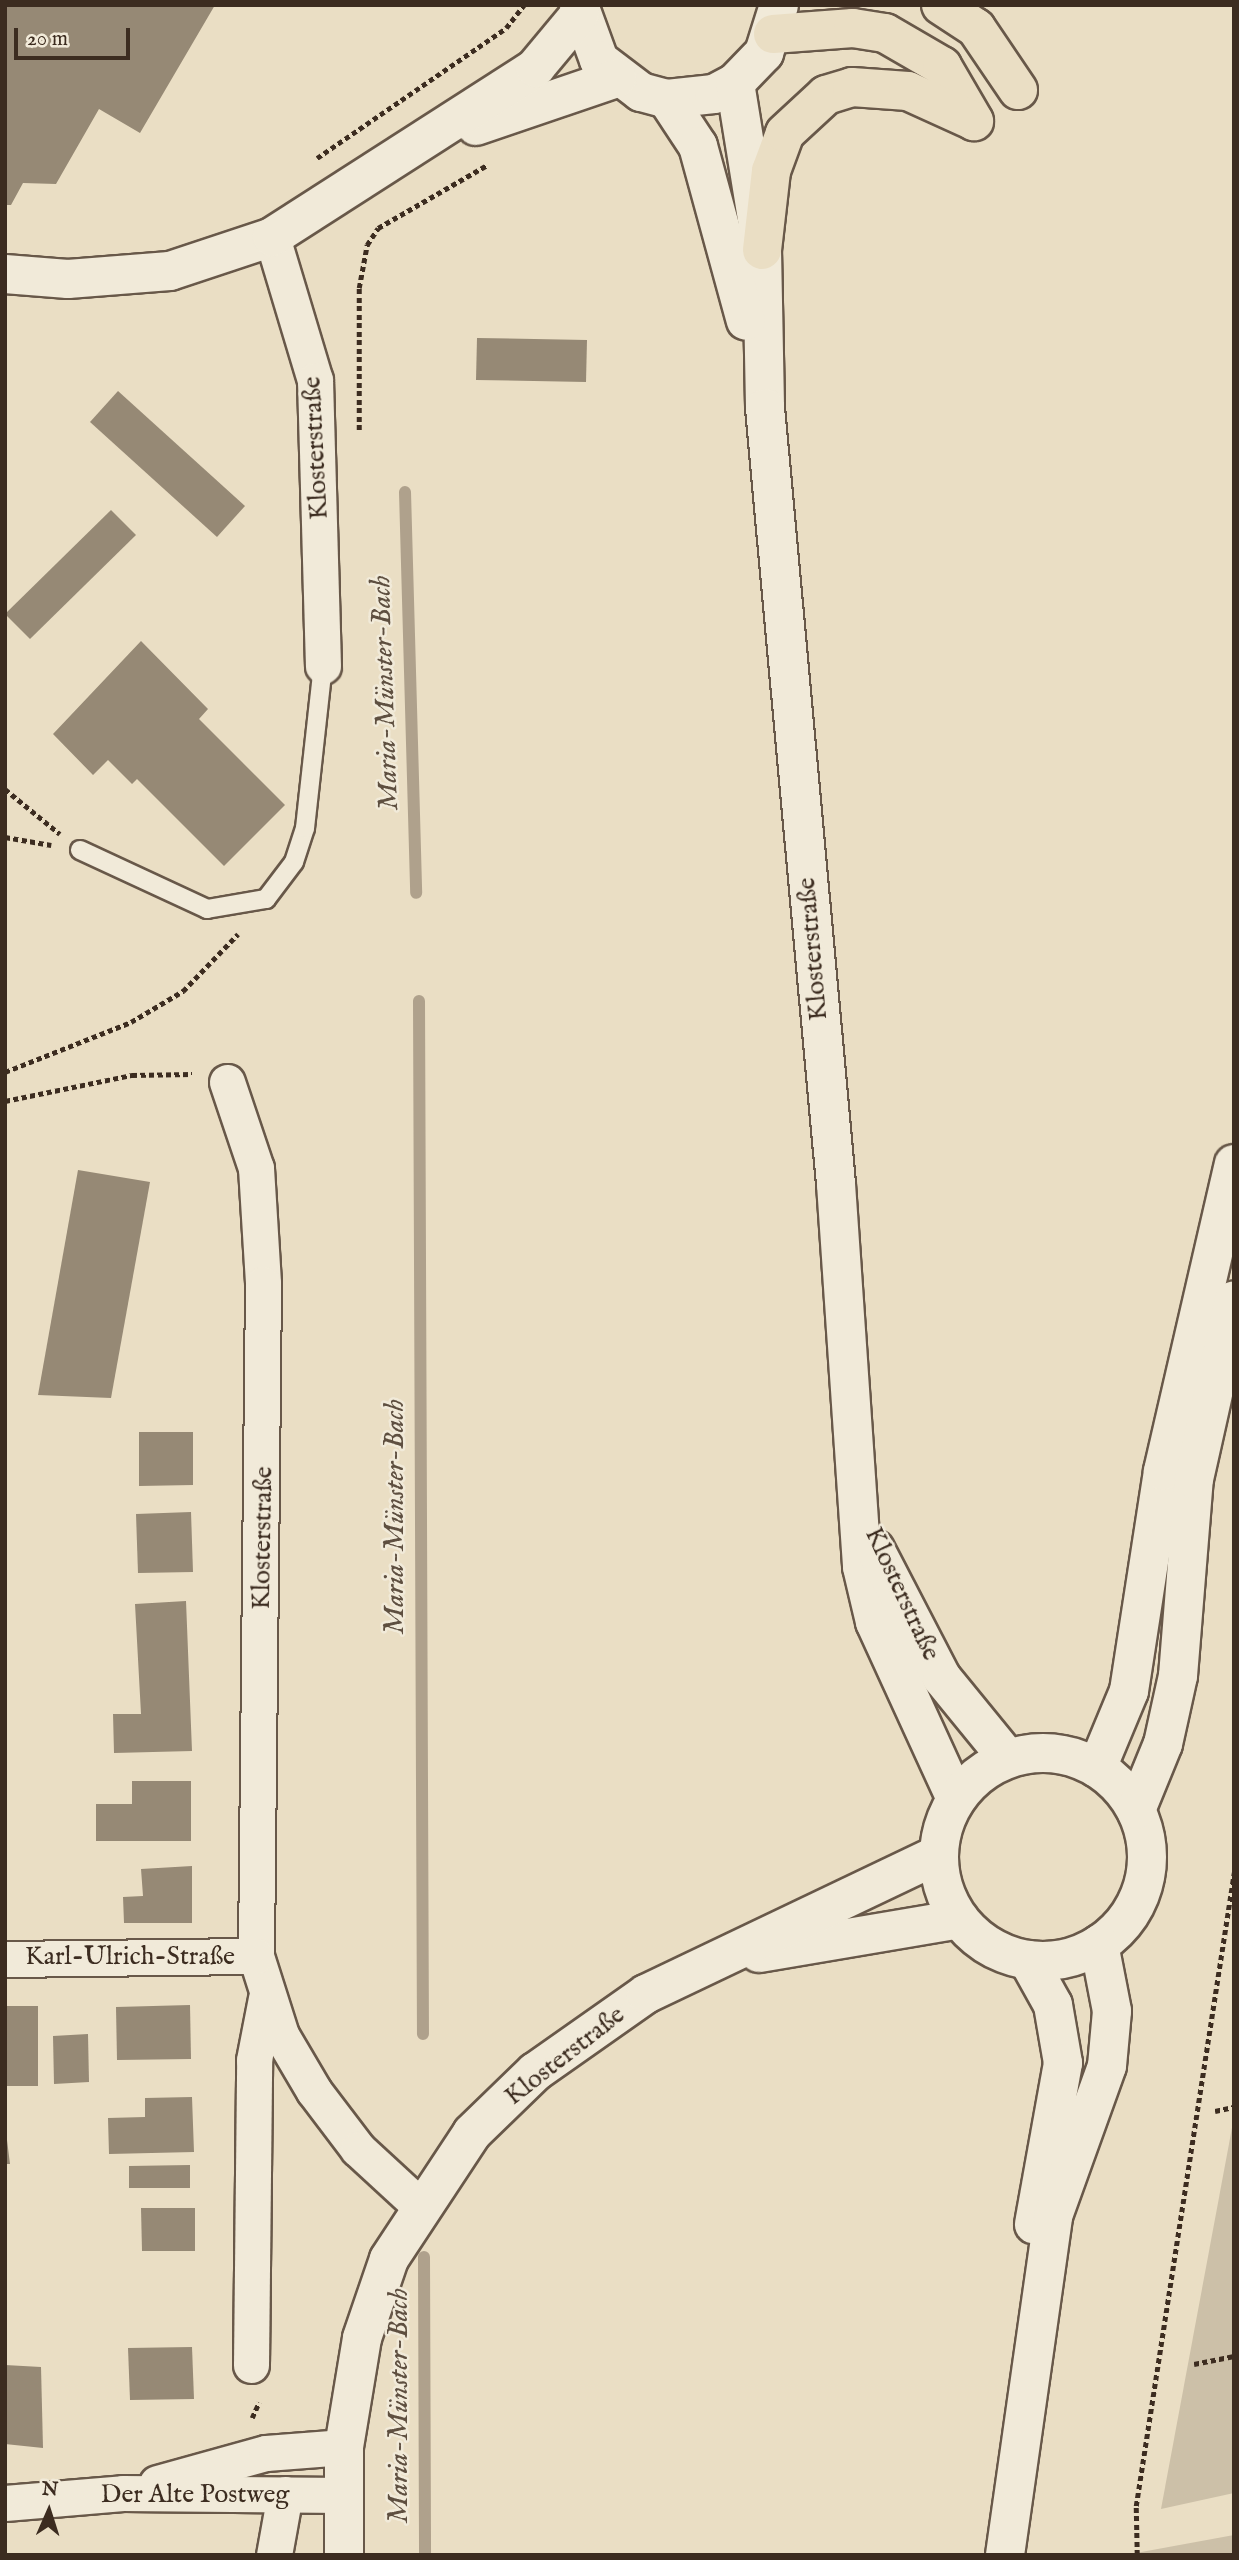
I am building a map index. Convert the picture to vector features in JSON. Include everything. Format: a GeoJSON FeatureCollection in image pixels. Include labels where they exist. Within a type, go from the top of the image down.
{"type":"FeatureCollection","features":[{"type":"Feature","properties":{"kind":"highway"},"geometry":{"type":"LineString","coordinates":[[942,5],[976,28],[1018,90]]}},
{"type":"Feature","properties":{"kind":"highway"},"geometry":{"type":"LineString","coordinates":[[762,250],[771,171],[785,134],[826,95],[852,87],[908,91],[974,121],[942,66],[896,38],[853,28],[776,20]]}},
{"type":"Feature","properties":{"kind":"main road"},"geometry":{"type":"LineString","coordinates":[[579,10],[593,49],[617,78],[667,99],[713,93],[735,83],[776,20]]}},
{"type":"Feature","properties":{"kind":"main road"},"geometry":{"type":"LineString","coordinates":[[5,274],[147,274],[220,258],[272,237],[428,142],[535,68],[579,10]]}},
{"type":"Feature","properties":{"kind":"main road"},"geometry":{"type":"LineString","coordinates":[[428,142],[617,78]]}},
{"type":"Feature","properties":{"kind":"main road","name":"Klosterstraße"},"geometry":{"type":"LineString","coordinates":[[735,83],[762,250],[765,408],[857,1491],[875,1622],[956,1799]]}},
{"type":"Feature","properties":{"kind":"main road","name":"Klosterstraße"},"geometry":{"type":"LineString","coordinates":[[667,99],[698,146],[715,199],[765,408]]}},
{"type":"Feature","properties":{"kind":"main road"},"geometry":{"type":"LineString","coordinates":[[1097,1768],[1129,1691],[1163,1471],[1234,1164]]}},
{"type":"Feature","properties":{"kind":"main road"},"geometry":{"type":"LineString","coordinates":[[1136,1810],[1176,1689],[1195,1479],[1234,1300]]}},
{"type":"Feature","properties":{"kind":"main road","name":"Klosterstraße"},"geometry":{"type":"LineString","coordinates":[[857,1491],[874,1545],[916,1632],[974,1722],[1008,1759]]}},
{"type":"Feature","properties":{"kind":"main road"},"geometry":{"type":"LineString","coordinates":[[1063,1754],[1097,1768],[1136,1810],[1147,1846],[1141,1890],[1124,1921],[1099,1944],[1063,1959],[1028,1960],[981,1941],[959,1919],[943,1889],[938,1855],[956,1799],[979,1774],[1008,1759],[1063,1754]]}},
{"type":"Feature","properties":{"kind":"main road","name":"Klosterstraße"},"geometry":{"type":"LineString","coordinates":[[344,2555],[344,2447],[362,2338],[389,2259],[419,2205],[472,2133],[535,2072],[646,1994],[938,1855]]}},
{"type":"Feature","properties":{"kind":"main road","name":"Klosterstraße"},"geometry":{"type":"LineString","coordinates":[[706,1964],[959,1919]]}},
{"type":"Feature","properties":{"kind":"main road"},"geometry":{"type":"LineString","coordinates":[[1005,2555],[1053,2216],[1107,2066],[1112,2011],[1099,1944]]}},
{"type":"Feature","properties":{"kind":"main road"},"geometry":{"type":"LineString","coordinates":[[986,2555],[1042,2159],[1063,2063],[1053,2005],[1028,1960]]}},
{"type":"Feature","properties":{"kind":"street","name":"Klosterstraße"},"geometry":{"type":"LineString","coordinates":[[272,237],[315,380],[323,666]]}},
{"type":"Feature","properties":{"kind":"street","name":"Klosterstraße"},"geometry":{"type":"LineString","coordinates":[[227,1082],[256,1168],[263,1284],[256,1956],[266,1998],[324,2106],[358,2149],[419,2205]]}},
{"type":"Feature","properties":{"kind":"street","name":"Karl-Ulrich-Straße"},"geometry":{"type":"LineString","coordinates":[[5,1958],[256,1956]]}},
{"type":"Feature","properties":{"kind":"street","name":"Klosterstraße"},"geometry":{"type":"LineString","coordinates":[[251,2365],[254,2060],[266,1998]]}},
{"type":"Feature","properties":{"kind":"street"},"geometry":{"type":"LineString","coordinates":[[123,2493],[253,2455],[344,2447]]}},
{"type":"Feature","properties":{"kind":"street","name":"Der Alte Postweg"},"geometry":{"type":"LineString","coordinates":[[5,2503],[123,2493],[343,2495]]}},
{"type":"Feature","properties":{"kind":"street"},"geometry":{"type":"LineString","coordinates":[[274,2555],[285,2494]]}},
{"type":"Feature","properties":{"kind":"lane"},"geometry":{"type":"LineString","coordinates":[[80,850],[207,909],[265,900],[294,862],[305,828],[323,666]]}},
{"type":"Feature","properties":{"kind":"path"},"geometry":{"type":"LineString","coordinates":[[311,162],[506,28],[524,5]]}},
{"type":"Feature","properties":{"kind":"path"},"geometry":{"type":"LineString","coordinates":[[359,430],[359,288],[368,245],[378,229],[498,159]]}},
{"type":"Feature","properties":{"kind":"path"},"geometry":{"type":"LineString","coordinates":[[5,789],[80,850]]}},
{"type":"Feature","properties":{"kind":"path"},"geometry":{"type":"LineString","coordinates":[[5,837],[80,850]]}},
{"type":"Feature","properties":{"kind":"path"},"geometry":{"type":"LineString","coordinates":[[5,1072],[131,1022],[183,991],[209,971],[265,900]]}},
{"type":"Feature","properties":{"kind":"path"},"geometry":{"type":"LineString","coordinates":[[5,1101],[132,1075],[188,1073],[227,1082]]}},
{"type":"Feature","properties":{"kind":"path"},"geometry":{"type":"LineString","coordinates":[[1137,2555],[1136,2506],[1234,1873]]}},
{"type":"Feature","properties":{"kind":"path"},"geometry":{"type":"LineString","coordinates":[[1215,2111],[1234,2107]]}},
{"type":"Feature","properties":{"kind":"path"},"geometry":{"type":"LineString","coordinates":[[1194,2364],[1234,2356]]}},
{"type":"Feature","properties":{"kind":"shaded area"},"geometry":{"type":"Polygon","coordinates":[[[1234,2117],[1234,2493],[1161,2509],[1234,2117]]]}},
{"type":"Feature","properties":{"kind":"shaded area"},"geometry":{"type":"Polygon","coordinates":[[[1234,2535],[1234,2555],[1125,2555],[1234,2535]]]}},
{"type":"Feature","properties":{"kind":"building"},"geometry":{"type":"Polygon","coordinates":[[[5,5],[215,5],[140,133],[99,109],[56,184],[23,183],[11,205],[5,205],[5,5]]]}},
{"type":"Feature","properties":{"kind":"building"},"geometry":{"type":"Polygon","coordinates":[[[477,338],[587,340],[586,382],[476,380],[477,338]]]}},
{"type":"Feature","properties":{"kind":"building"},"geometry":{"type":"Polygon","coordinates":[[[118,391],[245,506],[217,537],[90,422],[118,391]]]}},
{"type":"Feature","properties":{"kind":"building"},"geometry":{"type":"Polygon","coordinates":[[[111,510],[136,535],[30,639],[5,614],[111,510]]]}},
{"type":"Feature","properties":{"kind":"building"},"geometry":{"type":"Polygon","coordinates":[[[141,641],[208,709],[199,719],[285,805],[224,866],[137,779],[132,784],[108,760],[93,775],[53,734],[141,641]]]}},
{"type":"Feature","properties":{"kind":"building"},"geometry":{"type":"Polygon","coordinates":[[[78,1170],[150,1182],[111,1398],[38,1395],[78,1170]]]}},
{"type":"Feature","properties":{"kind":"building"},"geometry":{"type":"Polygon","coordinates":[[[139,1432],[193,1432],[193,1485],[139,1486],[139,1432]]]}},
{"type":"Feature","properties":{"kind":"building"},"geometry":{"type":"Polygon","coordinates":[[[191,1512],[193,1572],[138,1573],[136,1514],[191,1512]]]}},
{"type":"Feature","properties":{"kind":"building"},"geometry":{"type":"Polygon","coordinates":[[[186,1601],[192,1751],[114,1753],[113,1714],[141,1714],[135,1604],[186,1601]]]}},
{"type":"Feature","properties":{"kind":"building"},"geometry":{"type":"Polygon","coordinates":[[[132,1781],[191,1781],[191,1841],[96,1841],[96,1804],[132,1804],[132,1781]]]}},
{"type":"Feature","properties":{"kind":"building"},"geometry":{"type":"Polygon","coordinates":[[[192,1866],[192,1923],[124,1923],[123,1897],[143,1896],[141,1869],[192,1866]]]}},
{"type":"Feature","properties":{"kind":"building"},"geometry":{"type":"Polygon","coordinates":[[[190,2005],[191,2059],[117,2060],[116,2007],[190,2005]]]}},
{"type":"Feature","properties":{"kind":"building"},"geometry":{"type":"Polygon","coordinates":[[[5,2006],[38,2006],[38,2086],[5,2086],[5,2006]]]}},
{"type":"Feature","properties":{"kind":"building"},"geometry":{"type":"Polygon","coordinates":[[[88,2034],[89,2082],[54,2084],[53,2036],[88,2034]]]}},
{"type":"Feature","properties":{"kind":"building"},"geometry":{"type":"Polygon","coordinates":[[[192,2097],[194,2152],[109,2154],[108,2118],[145,2117],[145,2098],[192,2097]]]}},
{"type":"Feature","properties":{"kind":"building"},"geometry":{"type":"Polygon","coordinates":[[[5,2124],[10,2164],[5,2164],[5,2124]]]}},
{"type":"Feature","properties":{"kind":"building"},"geometry":{"type":"Polygon","coordinates":[[[190,2165],[190,2188],[129,2188],[129,2166],[190,2165]]]}},
{"type":"Feature","properties":{"kind":"building"},"geometry":{"type":"Polygon","coordinates":[[[141,2208],[195,2208],[195,2251],[142,2251],[141,2208]]]}},
{"type":"Feature","properties":{"kind":"building"},"geometry":{"type":"Polygon","coordinates":[[[192,2347],[194,2399],[130,2400],[128,2348],[192,2347]]]}},
{"type":"Feature","properties":{"kind":"building"},"geometry":{"type":"Polygon","coordinates":[[[5,2365],[41,2367],[43,2448],[5,2444],[5,2365]]]}},
{"type":"Feature","properties":{"kind":"waterway","name":"Maria-Münster-Bach"},"geometry":{"type":"LineString","coordinates":[[405,492],[416,893]]}},
{"type":"Feature","properties":{"kind":"waterway","name":"Maria-Münster-Bach"},"geometry":{"type":"LineString","coordinates":[[419,1001],[423,2034]]}},
{"type":"Feature","properties":{"kind":"waterway","name":"Maria-Münster-Bach"},"geometry":{"type":"LineString","coordinates":[[424,2257],[425,2555]]}}]}
